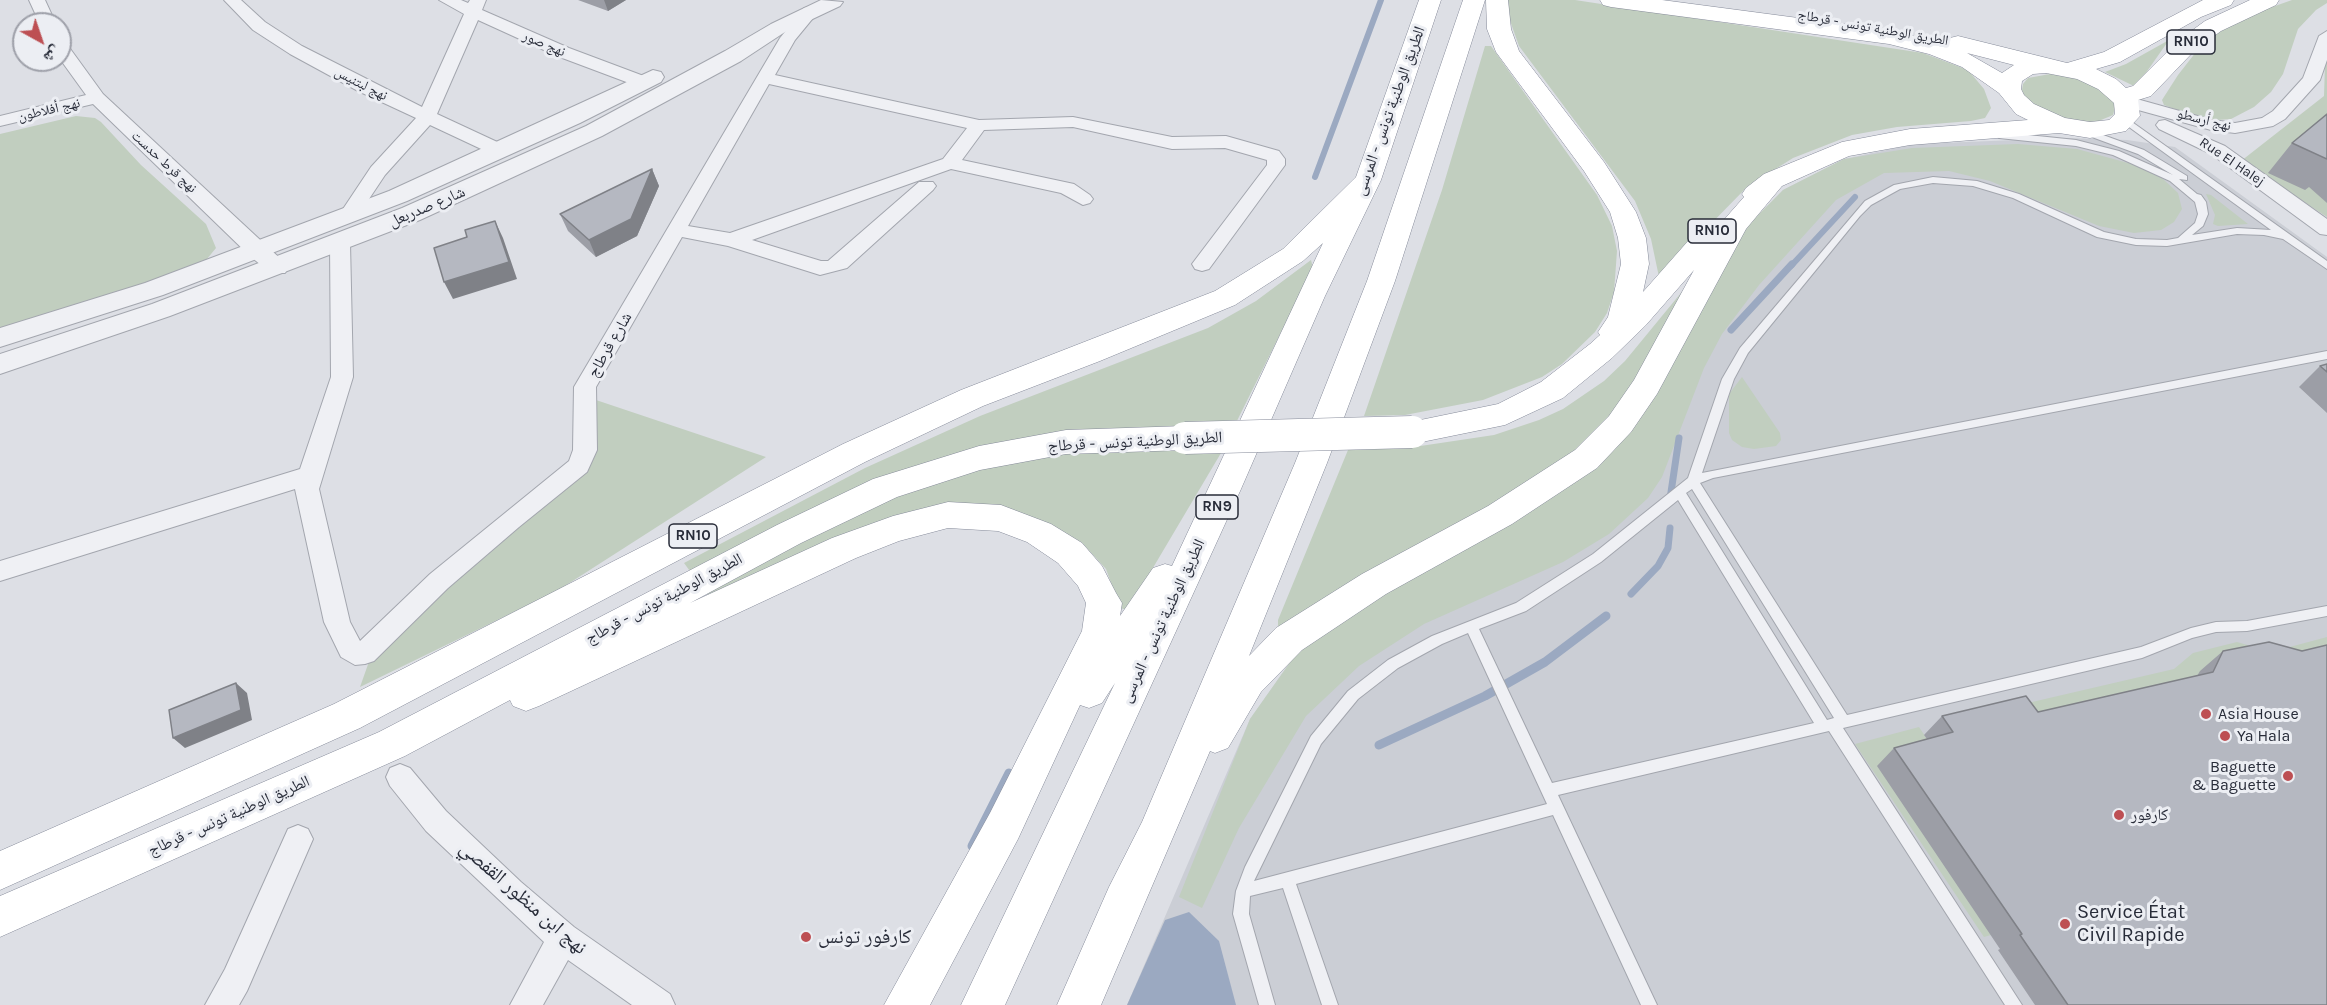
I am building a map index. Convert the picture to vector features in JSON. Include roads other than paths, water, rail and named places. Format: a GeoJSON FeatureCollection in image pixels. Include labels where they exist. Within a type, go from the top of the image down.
{"type":"FeatureCollection","features":[{"type":"Feature","properties":{"kind":"highway","name":"الطريق الوطنية تونس - المرسى"},"geometry":{"type":"LineString","coordinates":[[982,1005],[1225,489],[1311,296],[1368,180],[1430,0]]}},
{"type":"Feature","properties":{"kind":"highway"},"geometry":{"type":"LineString","coordinates":[[1079,1005],[1124,901],[1157,833],[1311,463],[1377,291],[1474,0]]}},
{"type":"Feature","properties":{"kind":"highway"},"geometry":{"type":"LineString","coordinates":[[1497,0],[1499,29],[1508,52],[1595,168],[1623,212],[1632,238],[1635,264],[1622,319],[1601,351]]}},
{"type":"Feature","properties":{"kind":"highway"},"geometry":{"type":"LineString","coordinates":[[1611,0],[1889,38],[1937,49],[1970,62],[2008,89]]}},
{"type":"Feature","properties":{"kind":"highway","name":"الطريق الوطنية تونس - قرطاج"},"geometry":{"type":"LineString","coordinates":[[1697,0],[1888,28],[1969,45],[2046,66],[2071,69],[2096,78],[2125,109]]}},
{"type":"Feature","properties":{"kind":"highway","name":"الطريق الوطنية تونس - قرطاج"},"geometry":{"type":"LineString","coordinates":[[2071,69],[2112,57],[2186,16],[2223,0]]}},
{"type":"Feature","properties":{"kind":"highway","name":"الطريق الوطنية تونس - قرطاج"},"geometry":{"type":"LineString","coordinates":[[0,917],[396,761],[789,534],[885,488],[979,458],[1066,442],[1412,432],[1505,414],[1552,390],[1601,351],[1636,318],[1724,218],[1773,180],[1842,150],[1910,138],[2066,127],[2105,129],[2187,45],[2213,26],[2268,0]]}},
{"type":"Feature","properties":{"kind":"highway"},"geometry":{"type":"LineString","coordinates":[[1791,2],[1884,22],[1969,45]]}},
{"type":"Feature","properties":{"kind":"highway","name":"الطريق الوطنية تونس - قرطاج"},"geometry":{"type":"LineString","coordinates":[[2046,66],[2017,72],[2010,80],[2008,89],[2014,99],[2025,109],[2066,127]]}},
{"type":"Feature","properties":{"kind":"highway","name":"RN10"},"geometry":{"type":"LineString","coordinates":[[0,871],[347,716],[854,453],[972,398],[1191,314],[1225,298],[1293,255],[1324,227],[1368,180]]}},
{"type":"Feature","properties":{"kind":"highway"},"geometry":{"type":"LineString","coordinates":[[1157,833],[1248,681],[1290,639],[1374,584],[1547,487],[1586,459],[1620,424],[1646,386],[1703,278],[1736,224],[1773,180]]}},
{"type":"Feature","properties":{"kind":"highway"},"geometry":{"type":"LineString","coordinates":[[1019,796],[1225,489]]}},
{"type":"Feature","properties":{"kind":"highway"},"geometry":{"type":"LineString","coordinates":[[396,761],[515,699],[844,548],[893,529],[948,516],[1001,518],[1039,533],[1070,553],[1090,576],[1104,603],[1100,632],[1066,696],[1019,796],[906,1005]]}},
{"type":"Feature","properties":{"kind":"street","name":"نهج لبتنيس"},"geometry":{"type":"LineString","coordinates":[[232,0],[259,26],[296,50],[427,117],[501,151]]}},
{"type":"Feature","properties":{"kind":"street","name":"نهج صور"},"geometry":{"type":"LineString","coordinates":[[447,0],[476,7],[563,52],[643,82]]}},
{"type":"Feature","properties":{"kind":"street","name":"شارع قرطاج"},"geometry":{"type":"LineString","coordinates":[[310,475],[307,489],[336,622],[350,649],[356,654],[365,653],[439,581],[510,520],[579,466],[585,450],[585,387],[788,38],[820,3]]}},
{"type":"Feature","properties":{"kind":"street","name":"شارع صدربعل"},"geometry":{"type":"LineString","coordinates":[[0,338],[154,290],[348,216],[501,151],[643,82],[820,3]]}},
{"type":"Feature","properties":{"kind":"street","name":"شارع صدربعل"},"geometry":{"type":"LineString","coordinates":[[0,364],[278,267],[411,214],[594,131],[820,3]]}},
{"type":"Feature","properties":{"kind":"street"},"geometry":{"type":"LineString","coordinates":[[348,216],[378,171],[427,117],[476,7]]}},
{"type":"Feature","properties":{"kind":"street","name":"نهج أرسطو"},"geometry":{"type":"LineString","coordinates":[[2125,109],[2158,108],[2211,125],[2250,127],[2279,115],[2296,99],[2311,80],[2324,54],[2327,36]]}},
{"type":"Feature","properties":{"kind":"street","name":"نهج قرط حدست"},"geometry":{"type":"LineString","coordinates":[[72,64],[97,98],[258,252],[278,267]]}},
{"type":"Feature","properties":{"kind":"street"},"geometry":{"type":"LineString","coordinates":[[764,78],[979,124],[1073,122],[1172,143],[1226,142],[1272,155],[1276,159],[1276,165],[1202,264]]}},
{"type":"Feature","properties":{"kind":"street","name":"نهج أفلاطون"},"geometry":{"type":"LineString","coordinates":[[0,121],[97,98]]}},
{"type":"Feature","properties":{"kind":"street","name":"Rue El Halej"},"geometry":{"type":"LineString","coordinates":[[2125,109],[2202,141],[2327,229]]}},
{"type":"Feature","properties":{"kind":"street"},"geometry":{"type":"LineString","coordinates":[[950,163],[979,124]]}},
{"type":"Feature","properties":{"kind":"street"},"geometry":{"type":"LineString","coordinates":[[731,240],[950,163],[1067,188],[1083,199]]}},
{"type":"Feature","properties":{"kind":"street"},"geometry":{"type":"LineString","coordinates":[[678,230],[731,240],[820,268],[831,267],[840,263],[926,186]]}},
{"type":"Feature","properties":{"kind":"street"},"geometry":{"type":"LineString","coordinates":[[0,571],[310,475],[342,377],[339,302],[340,243]]}},
{"type":"Feature","properties":{"kind":"street","name":"نهج ابن منظور القفصي"},"geometry":{"type":"LineString","coordinates":[[396,761],[436,820],[563,938],[659,1005]]}},
{"type":"Feature","properties":{"kind":"street"},"geometry":{"type":"LineString","coordinates":[[221,1005],[236,980],[298,839]]}},
{"type":"Feature","properties":{"kind":"street"},"geometry":{"type":"LineString","coordinates":[[526,1005],[563,938]]}},
{"type":"Feature","properties":{"kind":"lane"},"geometry":{"type":"LineString","coordinates":[[2125,109],[2284,236],[2327,266]]}},
{"type":"Feature","properties":{"kind":"lane"},"geometry":{"type":"LineString","coordinates":[[2066,127],[2124,144],[2158,160],[2186,180],[2201,202],[2203,214],[2200,225],[2192,234],[2180,240]]}},
{"type":"Feature","properties":{"kind":"lane"},"geometry":{"type":"LineString","coordinates":[[1974,132],[2076,143],[2116,153],[2164,174],[2201,202]]}},
{"type":"Feature","properties":{"kind":"lane"},"geometry":{"type":"LineString","coordinates":[[1834,724],[1693,481],[1728,379],[1738,360],[1857,214],[1881,194],[1924,181],[1974,183],[2016,196],[2101,235],[2145,243],[2237,231],[2264,232],[2284,236]]}},
{"type":"Feature","properties":{"kind":"lane"},"geometry":{"type":"LineString","coordinates":[[1268,1005],[1244,928],[1241,914],[1243,891],[1281,807],[1316,740],[1335,714],[1372,679],[1393,664],[1437,640],[1521,607],[1550,590],[1597,558],[1693,481],[1731,469],[2327,355]]}},
{"type":"Feature","properties":{"kind":"lane"},"geometry":{"type":"LineString","coordinates":[[1679,492],[1834,724],[2014,1005]]}},
{"type":"Feature","properties":{"kind":"lane"},"geometry":{"type":"LineString","coordinates":[[1548,790],[2142,652],[2191,633],[2216,627],[2247,626],[2327,611]]}},
{"type":"Feature","properties":{"kind":"lane"},"geometry":{"type":"LineString","coordinates":[[1472,627],[1649,1005]]}},
{"type":"Feature","properties":{"kind":"lane"},"geometry":{"type":"LineString","coordinates":[[1243,891],[1556,808]]}},
{"type":"Feature","properties":{"kind":"lane"},"geometry":{"type":"LineString","coordinates":[[1287,879],[1330,1005]]}},
{"type":"Feature","properties":{"kind":"water"},"geometry":{"type":"Polygon","coordinates":[[[1189,912],[1219,941],[1236,1005],[1127,1005],[1165,920],[1189,912]]]}},
{"type":"Feature","properties":{"kind":"waterway"},"geometry":{"type":"LineString","coordinates":[[1315,177],[1381,0]]}},
{"type":"Feature","properties":{"kind":"waterway"},"geometry":{"type":"LineString","coordinates":[[1791,266],[1855,197]]}},
{"type":"Feature","properties":{"kind":"waterway"},"geometry":{"type":"LineString","coordinates":[[1731,330],[1792,264]]}},
{"type":"Feature","properties":{"kind":"waterway"},"geometry":{"type":"LineString","coordinates":[[1670,499],[1679,438]]}},
{"type":"Feature","properties":{"kind":"waterway"},"geometry":{"type":"LineString","coordinates":[[1631,594],[1658,566],[1668,548],[1670,528]]}},
{"type":"Feature","properties":{"kind":"waterway"},"geometry":{"type":"LineString","coordinates":[[1379,745],[1485,696],[1545,662],[1606,616]]}},
{"type":"Feature","properties":{"kind":"waterway"},"geometry":{"type":"LineString","coordinates":[[972,846],[1009,773]]}},
{"type":"Feature","properties":{"kind":"place","name":"Asia House"},"geometry":{"type":"Point","coordinates":[2206,714]}},
{"type":"Feature","properties":{"kind":"place","name":"Ya Hala"},"geometry":{"type":"Point","coordinates":[2225,736]}},
{"type":"Feature","properties":{"kind":"place","name":"Baguette & Baguette"},"geometry":{"type":"Point","coordinates":[2288,776]}},
{"type":"Feature","properties":{"kind":"place","name":"كارفور"},"geometry":{"type":"Point","coordinates":[2119,815]}},
{"type":"Feature","properties":{"kind":"place","name":"Service État Civil Rapide"},"geometry":{"type":"Point","coordinates":[2065,924]}},
{"type":"Feature","properties":{"kind":"place","name":"كارفور تونس"},"geometry":{"type":"Point","coordinates":[806,937]}}]}
